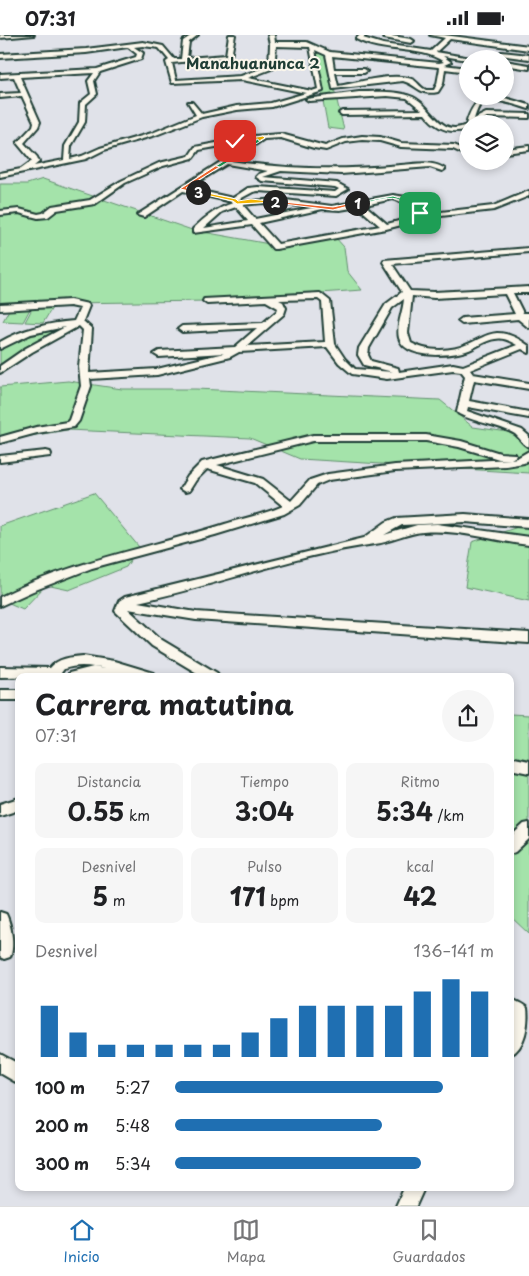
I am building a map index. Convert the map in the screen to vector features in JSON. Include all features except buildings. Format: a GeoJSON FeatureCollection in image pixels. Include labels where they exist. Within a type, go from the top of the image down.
{"type":"FeatureCollection","features":[{"type":"Feature","properties":{"kind":"street"},"geometry":{"type":"LineString","coordinates":[[0,36],[31,35]]}},
{"type":"Feature","properties":{"kind":"street"},"geometry":{"type":"LineString","coordinates":[[184,61],[186,41],[195,35]]}},
{"type":"Feature","properties":{"kind":"street"},"geometry":{"type":"LineString","coordinates":[[232,35],[228,57],[169,62],[174,82],[242,78],[310,92]]}},
{"type":"Feature","properties":{"kind":"street"},"geometry":{"type":"LineString","coordinates":[[242,78],[272,67],[273,44],[271,35]]}},
{"type":"Feature","properties":{"kind":"street"},"geometry":{"type":"LineString","coordinates":[[363,35],[359,39],[376,44],[459,56]]}},
{"type":"Feature","properties":{"kind":"street"},"geometry":{"type":"LineString","coordinates":[[433,35],[459,37],[529,48]]}},
{"type":"Feature","properties":{"kind":"street"},"geometry":{"type":"LineString","coordinates":[[376,44],[388,36],[411,41]]}},
{"type":"Feature","properties":{"kind":"street"},"geometry":{"type":"LineString","coordinates":[[478,47],[494,36]]}},
{"type":"Feature","properties":{"kind":"street"},"geometry":{"type":"LineString","coordinates":[[434,53],[449,37]]}},
{"type":"Feature","properties":{"kind":"street"},"geometry":{"type":"LineString","coordinates":[[273,44],[302,43],[329,55],[459,69]]}},
{"type":"Feature","properties":{"kind":"street"},"geometry":{"type":"LineString","coordinates":[[0,56],[86,51],[143,44],[161,47],[173,61]]}},
{"type":"Feature","properties":{"kind":"street"},"geometry":{"type":"LineString","coordinates":[[0,76],[98,71],[139,58],[140,53],[130,45]]}},
{"type":"Feature","properties":{"kind":"street"},"geometry":{"type":"LineString","coordinates":[[505,50],[510,45]]}},
{"type":"Feature","properties":{"kind":"street"},"geometry":{"type":"LineString","coordinates":[[312,46],[321,90]]}},
{"type":"Feature","properties":{"kind":"street"},"geometry":{"type":"LineString","coordinates":[[434,53],[447,60],[448,62],[441,66]]}},
{"type":"Feature","properties":{"kind":"street"},"geometry":{"type":"LineString","coordinates":[[329,55],[335,88]]}},
{"type":"Feature","properties":{"kind":"street"},"geometry":{"type":"LineString","coordinates":[[514,55],[529,57]]}},
{"type":"Feature","properties":{"kind":"street"},"geometry":{"type":"LineString","coordinates":[[364,58],[364,71],[368,83]]}},
{"type":"Feature","properties":{"kind":"street"},"geometry":{"type":"LineString","coordinates":[[396,61],[398,70]]}},
{"type":"Feature","properties":{"kind":"street"},"geometry":{"type":"LineString","coordinates":[[514,64],[529,67]]}},
{"type":"Feature","properties":{"kind":"street"},"geometry":{"type":"LineString","coordinates":[[260,107],[288,101],[310,92],[383,80],[403,79],[412,82],[418,90],[436,91],[440,84],[441,66]]}},
{"type":"Feature","properties":{"kind":"street"},"geometry":{"type":"LineString","coordinates":[[67,160],[66,155],[69,143],[82,123],[83,103],[94,94],[91,81],[98,71]]}},
{"type":"Feature","properties":{"kind":"street"},"geometry":{"type":"LineString","coordinates":[[332,71],[364,71]]}},
{"type":"Feature","properties":{"kind":"street"},"geometry":{"type":"LineString","coordinates":[[16,75],[37,121],[36,126],[20,143],[35,158],[36,162],[31,167],[17,172]]}},
{"type":"Feature","properties":{"kind":"street"},"geometry":{"type":"LineString","coordinates":[[0,96],[25,94]]}},
{"type":"Feature","properties":{"kind":"street"},"geometry":{"type":"LineString","coordinates":[[2,173],[17,172],[67,160],[84,158],[102,149],[154,134],[200,116],[237,108],[278,106],[336,96],[383,95],[408,97],[427,112],[439,127],[455,130],[459,128]]}},
{"type":"Feature","properties":{"kind":"street"},"geometry":{"type":"LineString","coordinates":[[473,115],[477,104],[481,101],[508,100],[529,107]]}},
{"type":"Feature","properties":{"kind":"street"},"geometry":{"type":"LineString","coordinates":[[190,103],[200,116]]}},
{"type":"Feature","properties":{"kind":"street"},"geometry":{"type":"LineString","coordinates":[[342,113],[427,112]]}},
{"type":"Feature","properties":{"kind":"street"},"geometry":{"type":"LineString","coordinates":[[514,115],[529,115]]}},
{"type":"Feature","properties":{"kind":"street"},"geometry":{"type":"LineString","coordinates":[[0,213],[19,211],[38,216],[45,215],[55,208],[92,203],[123,182],[161,164],[191,157],[197,148],[263,137],[287,137],[316,147],[326,148],[351,139],[370,138],[401,145],[454,147],[459,150]]}},
{"type":"Feature","properties":{"kind":"street"},"geometry":{"type":"LineString","coordinates":[[141,215],[263,137]]}},
{"type":"Feature","properties":{"kind":"street"},"geometry":{"type":"LineString","coordinates":[[514,150],[529,148]]}},
{"type":"Feature","properties":{"kind":"street"},"geometry":{"type":"LineString","coordinates":[[227,161],[269,169],[341,173],[424,165],[435,165],[442,169]]}},
{"type":"Feature","properties":{"kind":"street"},"geometry":{"type":"LineString","coordinates":[[281,169],[259,177],[336,185],[342,188],[343,191],[336,194],[254,189],[203,221],[196,231],[393,197],[403,199],[414,211],[432,215]]}},
{"type":"Feature","properties":{"kind":"street"},"geometry":{"type":"LineString","coordinates":[[182,189],[236,201],[311,204],[325,208]]}},
{"type":"Feature","properties":{"kind":"street"},"geometry":{"type":"LineString","coordinates":[[236,201],[276,247],[386,227],[432,215],[494,207],[529,193]]}},
{"type":"Feature","properties":{"kind":"street"},"geometry":{"type":"LineString","coordinates":[[358,203],[386,227]]}},
{"type":"Feature","properties":{"kind":"street"},"geometry":{"type":"LineString","coordinates":[[526,348],[510,337],[493,336],[468,347],[453,351],[442,352],[417,349],[405,341],[405,312],[409,304],[407,293],[387,262],[529,250]]}},
{"type":"Feature","properties":{"kind":"street"},"geometry":{"type":"LineString","coordinates":[[507,290],[529,325]]}},
{"type":"Feature","properties":{"kind":"street"},"geometry":{"type":"LineString","coordinates":[[413,373],[372,365],[367,363],[363,355],[368,340],[389,307],[407,293],[434,295],[529,290]]}},
{"type":"Feature","properties":{"kind":"street"},"geometry":{"type":"LineString","coordinates":[[206,301],[312,296],[324,299],[326,301],[330,344],[352,371],[387,376],[453,367],[529,386]]}},
{"type":"Feature","properties":{"kind":"street"},"geometry":{"type":"LineString","coordinates":[[85,376],[157,372],[226,355],[238,349],[267,325],[282,308],[280,304],[269,299]]}},
{"type":"Feature","properties":{"kind":"street"},"geometry":{"type":"LineString","coordinates":[[0,370],[29,350],[77,324],[85,306],[70,303],[1,309]]}},
{"type":"Feature","properties":{"kind":"street"},"geometry":{"type":"LineString","coordinates":[[462,321],[525,316]]}},
{"type":"Feature","properties":{"kind":"street"},"geometry":{"type":"LineString","coordinates":[[0,346],[19,336],[77,324],[85,325],[88,329],[84,367],[86,386],[74,421],[70,425],[36,430],[0,440]]}},
{"type":"Feature","properties":{"kind":"street"},"geometry":{"type":"LineString","coordinates":[[182,329],[267,325]]}},
{"type":"Feature","properties":{"kind":"street"},"geometry":{"type":"LineString","coordinates":[[159,353],[330,344]]}},
{"type":"Feature","properties":{"kind":"street"},"geometry":{"type":"LineString","coordinates":[[467,372],[526,348]]}},
{"type":"Feature","properties":{"kind":"street"},"geometry":{"type":"LineString","coordinates":[[467,372],[462,410],[464,413],[513,429],[527,439],[529,444]]}},
{"type":"Feature","properties":{"kind":"street"},"geometry":{"type":"LineString","coordinates":[[464,403],[529,415]]}},
{"type":"Feature","properties":{"kind":"street"},"geometry":{"type":"LineString","coordinates":[[186,489],[192,478],[206,464],[313,438],[426,438],[461,444],[499,456],[529,455]]}},
{"type":"Feature","properties":{"kind":"street"},"geometry":{"type":"LineString","coordinates":[[0,459],[46,454]]}},
{"type":"Feature","properties":{"kind":"street"},"geometry":{"type":"LineString","coordinates":[[0,602],[34,583],[73,570],[216,531],[291,506],[314,481],[327,477],[399,467],[506,463],[520,461],[529,455]]}},
{"type":"Feature","properties":{"kind":"street"},"geometry":{"type":"LineString","coordinates":[[206,464],[259,481],[291,506]]}},
{"type":"Feature","properties":{"kind":"street"},"geometry":{"type":"LineString","coordinates":[[368,541],[390,525],[417,519],[465,518],[529,523]]}},
{"type":"Feature","properties":{"kind":"street"},"geometry":{"type":"LineString","coordinates":[[207,673],[164,648],[138,628],[121,611],[123,604],[129,600],[176,590],[258,567],[368,541],[381,541],[412,530],[424,528],[448,529],[529,541]]}},
{"type":"Feature","properties":{"kind":"street"},"geometry":{"type":"LineString","coordinates":[[123,604],[196,616],[529,638]]}},
{"type":"Feature","properties":{"kind":"street"},"geometry":{"type":"LineString","coordinates":[[55,673],[56,669],[71,663],[96,662],[138,673]]}},
{"type":"Feature","properties":{"kind":"street"},"geometry":{"type":"LineString","coordinates":[[0,672],[18,673]]}},
{"type":"Feature","properties":{"kind":"street"},"geometry":{"type":"LineString","coordinates":[[0,695],[15,695]]}},
{"type":"Feature","properties":{"kind":"street"},"geometry":{"type":"LineString","coordinates":[[514,764],[529,767]]}},
{"type":"Feature","properties":{"kind":"street"},"geometry":{"type":"LineString","coordinates":[[0,810],[15,805]]}},
{"type":"Feature","properties":{"kind":"street"},"geometry":{"type":"LineString","coordinates":[[514,843],[529,829]]}},
{"type":"Feature","properties":{"kind":"street"},"geometry":{"type":"LineString","coordinates":[[0,919],[4,951]]}},
{"type":"Feature","properties":{"kind":"street"},"geometry":{"type":"LineString","coordinates":[[514,1009],[520,1013],[524,1021],[519,1036],[514,1042]]}},
{"type":"Feature","properties":{"kind":"street"},"geometry":{"type":"LineString","coordinates":[[0,1063],[15,1072]]}},
{"type":"Feature","properties":{"kind":"street"},"geometry":{"type":"LineString","coordinates":[[406,1206],[413,1191]]}},
{"type":"Feature","properties":{"kind":"green space"},"geometry":{"type":"Polygon","coordinates":[[[314,52],[326,55],[344,130],[328,128],[314,52]]]}},
{"type":"Feature","properties":{"kind":"green space"},"geometry":{"type":"Polygon","coordinates":[[[43,179],[192,230],[275,245],[335,237],[344,247],[347,271],[362,290],[207,301],[0,304],[0,184],[27,184],[43,179]]]}},
{"type":"Feature","properties":{"kind":"green space"},"geometry":{"type":"Polygon","coordinates":[[[11,306],[31,307],[23,322],[3,321],[11,306]]]}},
{"type":"Feature","properties":{"kind":"green space"},"geometry":{"type":"Polygon","coordinates":[[[33,307],[52,308],[43,323],[25,322],[33,307]]]}},
{"type":"Feature","properties":{"kind":"green space"},"geometry":{"type":"Polygon","coordinates":[[[61,328],[0,367],[0,349],[16,340],[61,328]]]}},
{"type":"Feature","properties":{"kind":"green space"},"geometry":{"type":"Polygon","coordinates":[[[68,381],[122,389],[196,389],[440,400],[473,427],[529,435],[529,473],[300,459],[250,438],[67,430],[0,441],[0,387],[68,381]]]}},
{"type":"Feature","properties":{"kind":"green space"},"geometry":{"type":"Polygon","coordinates":[[[94,493],[139,547],[126,567],[69,590],[46,585],[23,609],[0,599],[0,526],[94,493]]]}},
{"type":"Feature","properties":{"kind":"green space"},"geometry":{"type":"Polygon","coordinates":[[[518,527],[529,528],[529,601],[465,587],[472,542],[518,527]]]}},
{"type":"Feature","properties":{"kind":"green space"},"geometry":{"type":"Polygon","coordinates":[[[514,714],[529,715],[529,934],[514,920],[514,714]]]}},
{"type":"Feature","properties":{"kind":"district","name":"Manahuanunca 2"},"geometry":{"type":"Point","coordinates":[253,64]}},
{"type":"Feature","properties":{"kind":"route"},"geometry":{"type":"LineString","coordinates":[[235,141],[263,137],[182,189],[234,200],[237,203],[260,201],[311,204],[325,208],[342,207],[393,197],[403,199],[410,209],[420,213]]}}]}
